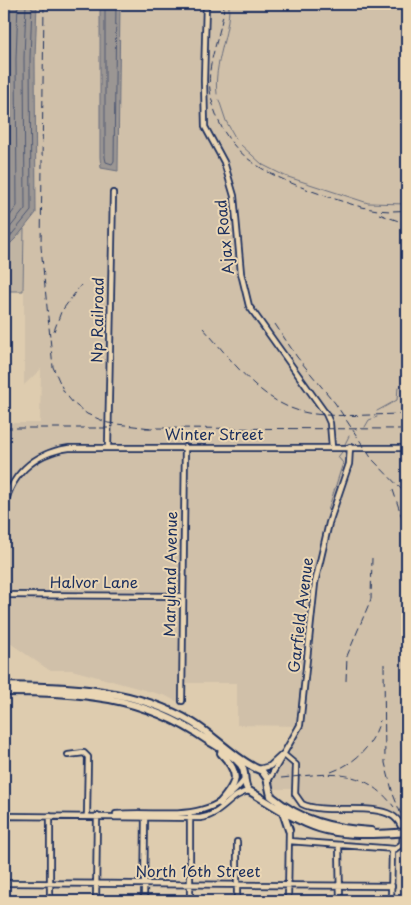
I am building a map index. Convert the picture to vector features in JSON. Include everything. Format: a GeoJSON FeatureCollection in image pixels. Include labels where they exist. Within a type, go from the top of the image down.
{"type":"FeatureCollection","features":[{"type":"Feature","properties":{"kind":"highway"},"geometry":{"type":"LineString","coordinates":[[4,686],[14,689],[82,694],[124,701],[176,720],[208,740],[240,765],[246,788],[302,823],[340,834],[361,835],[407,832]]}},
{"type":"Feature","properties":{"kind":"highway"},"geometry":{"type":"LineString","coordinates":[[4,692],[14,689],[102,691],[147,702],[192,722],[264,773],[271,796],[313,822],[339,829],[394,833]]}},
{"type":"Feature","properties":{"kind":"highway"},"geometry":{"type":"LineString","coordinates":[[208,740],[232,766],[236,774],[234,785],[220,803]]}},
{"type":"Feature","properties":{"kind":"highway"},"geometry":{"type":"LineString","coordinates":[[244,778],[251,770],[258,769]]}},
{"type":"Feature","properties":{"kind":"highway"},"geometry":{"type":"LineString","coordinates":[[251,792],[262,791],[267,782]]}},
{"type":"Feature","properties":{"kind":"highway"},"geometry":{"type":"LineString","coordinates":[[282,812],[287,819],[289,830]]}},
{"type":"Feature","properties":{"kind":"highway"},"geometry":{"type":"LineString","coordinates":[[289,830],[294,824],[302,823]]}},
{"type":"Feature","properties":{"kind":"street","name":"Ajax Road"},"geometry":{"type":"LineString","coordinates":[[206,4],[205,127],[224,162],[234,196],[241,273],[249,306],[326,414],[330,423],[332,447]]}},
{"type":"Feature","properties":{"kind":"street","name":"Np Railroad"},"geometry":{"type":"LineString","coordinates":[[108,447],[113,193]]}},
{"type":"Feature","properties":{"kind":"street"},"geometry":{"type":"LineString","coordinates":[[406,414],[407,439]]}},
{"type":"Feature","properties":{"kind":"street","name":"Winter Street"},"geometry":{"type":"LineString","coordinates":[[4,512],[11,486],[26,467],[40,456],[59,449],[173,445],[185,447],[407,448]]}},
{"type":"Feature","properties":{"kind":"street","name":"Maryland Avenue"},"geometry":{"type":"LineString","coordinates":[[182,701],[185,447]]}},
{"type":"Feature","properties":{"kind":"street","name":"Garfield Avenue"},"geometry":{"type":"LineString","coordinates":[[267,782],[298,732],[301,722],[316,578],[329,523],[349,462],[350,448]]}},
{"type":"Feature","properties":{"kind":"street","name":"Halvor Lane"},"geometry":{"type":"LineString","coordinates":[[4,595],[184,596]]}},
{"type":"Feature","properties":{"kind":"street"},"geometry":{"type":"LineString","coordinates":[[68,755],[84,753],[88,757],[87,816]]}},
{"type":"Feature","properties":{"kind":"street"},"geometry":{"type":"LineString","coordinates":[[283,754],[296,765],[295,796],[304,805],[339,810],[382,811],[394,815],[402,826],[403,840],[400,847],[392,849],[289,841]]}},
{"type":"Feature","properties":{"kind":"street","name":"Garfield Avenue"},"geometry":{"type":"LineString","coordinates":[[258,769],[270,766],[283,754]]}},
{"type":"Feature","properties":{"kind":"street"},"geometry":{"type":"LineString","coordinates":[[4,816],[145,815],[206,810],[232,794],[244,778]]}},
{"type":"Feature","properties":{"kind":"street"},"geometry":{"type":"LineString","coordinates":[[145,815],[190,818],[213,814],[223,809],[238,794],[251,792]]}},
{"type":"Feature","properties":{"kind":"street"},"geometry":{"type":"LineString","coordinates":[[190,901],[191,812]]}},
{"type":"Feature","properties":{"kind":"street"},"geometry":{"type":"LineString","coordinates":[[144,901],[145,815]]}},
{"type":"Feature","properties":{"kind":"street"},"geometry":{"type":"LineString","coordinates":[[50,816],[50,901]]}},
{"type":"Feature","properties":{"kind":"street"},"geometry":{"type":"LineString","coordinates":[[96,901],[97,816]]}},
{"type":"Feature","properties":{"kind":"street"},"geometry":{"type":"LineString","coordinates":[[4,822],[4,867]]}},
{"type":"Feature","properties":{"kind":"street"},"geometry":{"type":"LineString","coordinates":[[288,901],[289,830]]}},
{"type":"Feature","properties":{"kind":"street"},"geometry":{"type":"LineString","coordinates":[[237,842],[237,901]]}},
{"type":"Feature","properties":{"kind":"street"},"geometry":{"type":"LineString","coordinates":[[340,845],[340,901]]}},
{"type":"Feature","properties":{"kind":"street"},"geometry":{"type":"LineString","coordinates":[[392,849],[392,901]]}},
{"type":"Feature","properties":{"kind":"street","name":"North 16th Street"},"geometry":{"type":"LineString","coordinates":[[4,883],[392,886]]}},
{"type":"Feature","properties":{"kind":"shaded area"},"geometry":{"type":"Polygon","coordinates":[[[37,4],[100,4],[99,48],[108,168],[119,170],[120,4],[407,4],[407,446],[68,444],[48,449],[29,460],[14,477],[4,499],[4,423],[40,423],[41,369],[24,385],[24,229],[36,213],[35,58],[37,4]]]}},
{"type":"Feature","properties":{"kind":"shaded area"},"geometry":{"type":"Polygon","coordinates":[[[24,229],[23,291],[4,291],[4,250],[24,229]]]}},
{"type":"Feature","properties":{"kind":"shaded area"},"geometry":{"type":"Polygon","coordinates":[[[83,449],[407,450],[407,847],[401,821],[391,811],[313,805],[303,802],[296,789],[270,789],[271,779],[302,726],[237,725],[237,683],[181,683],[180,703],[166,696],[72,670],[49,670],[4,639],[5,530],[6,512],[11,493],[19,477],[30,466],[45,456],[59,451],[83,449]]]}},
{"type":"Feature","properties":{"kind":"water"},"geometry":{"type":"Polygon","coordinates":[[[4,4],[37,4],[35,58],[36,213],[4,250],[4,4]]]}},
{"type":"Feature","properties":{"kind":"water"},"geometry":{"type":"Polygon","coordinates":[[[100,4],[120,4],[118,171],[101,168],[100,4]]]}},
{"type":"Feature","properties":{"kind":"waterway"},"geometry":{"type":"LineString","coordinates":[[217,94],[217,71],[227,27],[229,4]]}},
{"type":"Feature","properties":{"kind":"waterway"},"geometry":{"type":"LineString","coordinates":[[219,100],[226,121],[236,139]]}},
{"type":"Feature","properties":{"kind":"waterway"},"geometry":{"type":"LineString","coordinates":[[241,145],[263,165],[285,176],[368,203],[407,204]]}},
{"type":"Feature","properties":{"kind":"waterway"},"geometry":{"type":"LineString","coordinates":[[377,411],[397,400],[398,387]]}},
{"type":"Feature","properties":{"kind":"waterway"},"geometry":{"type":"LineString","coordinates":[[365,427],[369,420],[377,417]]}},
{"type":"Feature","properties":{"kind":"waterway"},"geometry":{"type":"LineString","coordinates":[[345,444],[349,436]]}},
{"type":"Feature","properties":{"kind":"waterway"},"geometry":{"type":"LineString","coordinates":[[328,510],[343,463],[338,457],[342,452]]}},
{"type":"Feature","properties":{"kind":"railway"},"geometry":{"type":"LineString","coordinates":[[44,4],[41,247],[53,367],[64,392],[73,403],[87,414],[108,423],[151,428]]}},
{"type":"Feature","properties":{"kind":"railway"},"geometry":{"type":"LineString","coordinates":[[224,4],[209,79],[216,113],[224,132],[236,148],[250,161],[267,171],[285,180],[346,203],[376,210],[407,210]]}},
{"type":"Feature","properties":{"kind":"railway"},"geometry":{"type":"LineString","coordinates":[[379,214],[407,224]]}},
{"type":"Feature","properties":{"kind":"railway"},"geometry":{"type":"LineString","coordinates":[[54,331],[61,312],[81,285]]}},
{"type":"Feature","properties":{"kind":"railway"},"geometry":{"type":"LineString","coordinates":[[275,324],[297,357],[335,403],[372,459],[407,495]]}},
{"type":"Feature","properties":{"kind":"railway"},"geometry":{"type":"LineString","coordinates":[[203,328],[249,380],[276,401],[291,408],[308,413],[331,415],[407,414]]}},
{"type":"Feature","properties":{"kind":"railway"},"geometry":{"type":"LineString","coordinates":[[4,428],[112,428]]}},
{"type":"Feature","properties":{"kind":"railway"},"geometry":{"type":"LineString","coordinates":[[145,428],[407,429]]}},
{"type":"Feature","properties":{"kind":"railway"},"geometry":{"type":"LineString","coordinates":[[393,490],[407,533]]}},
{"type":"Feature","properties":{"kind":"railway"},"geometry":{"type":"LineString","coordinates":[[346,681],[347,656],[371,599],[372,558]]}},
{"type":"Feature","properties":{"kind":"railway"},"geometry":{"type":"LineString","coordinates":[[384,664],[385,763],[393,794],[407,830]]}},
{"type":"Feature","properties":{"kind":"railway"},"geometry":{"type":"LineString","coordinates":[[331,772],[348,764],[368,746],[380,720]]}},
{"type":"Feature","properties":{"kind":"railway"},"geometry":{"type":"LineString","coordinates":[[281,778],[328,774],[356,778],[370,784],[394,807]]}}]}
